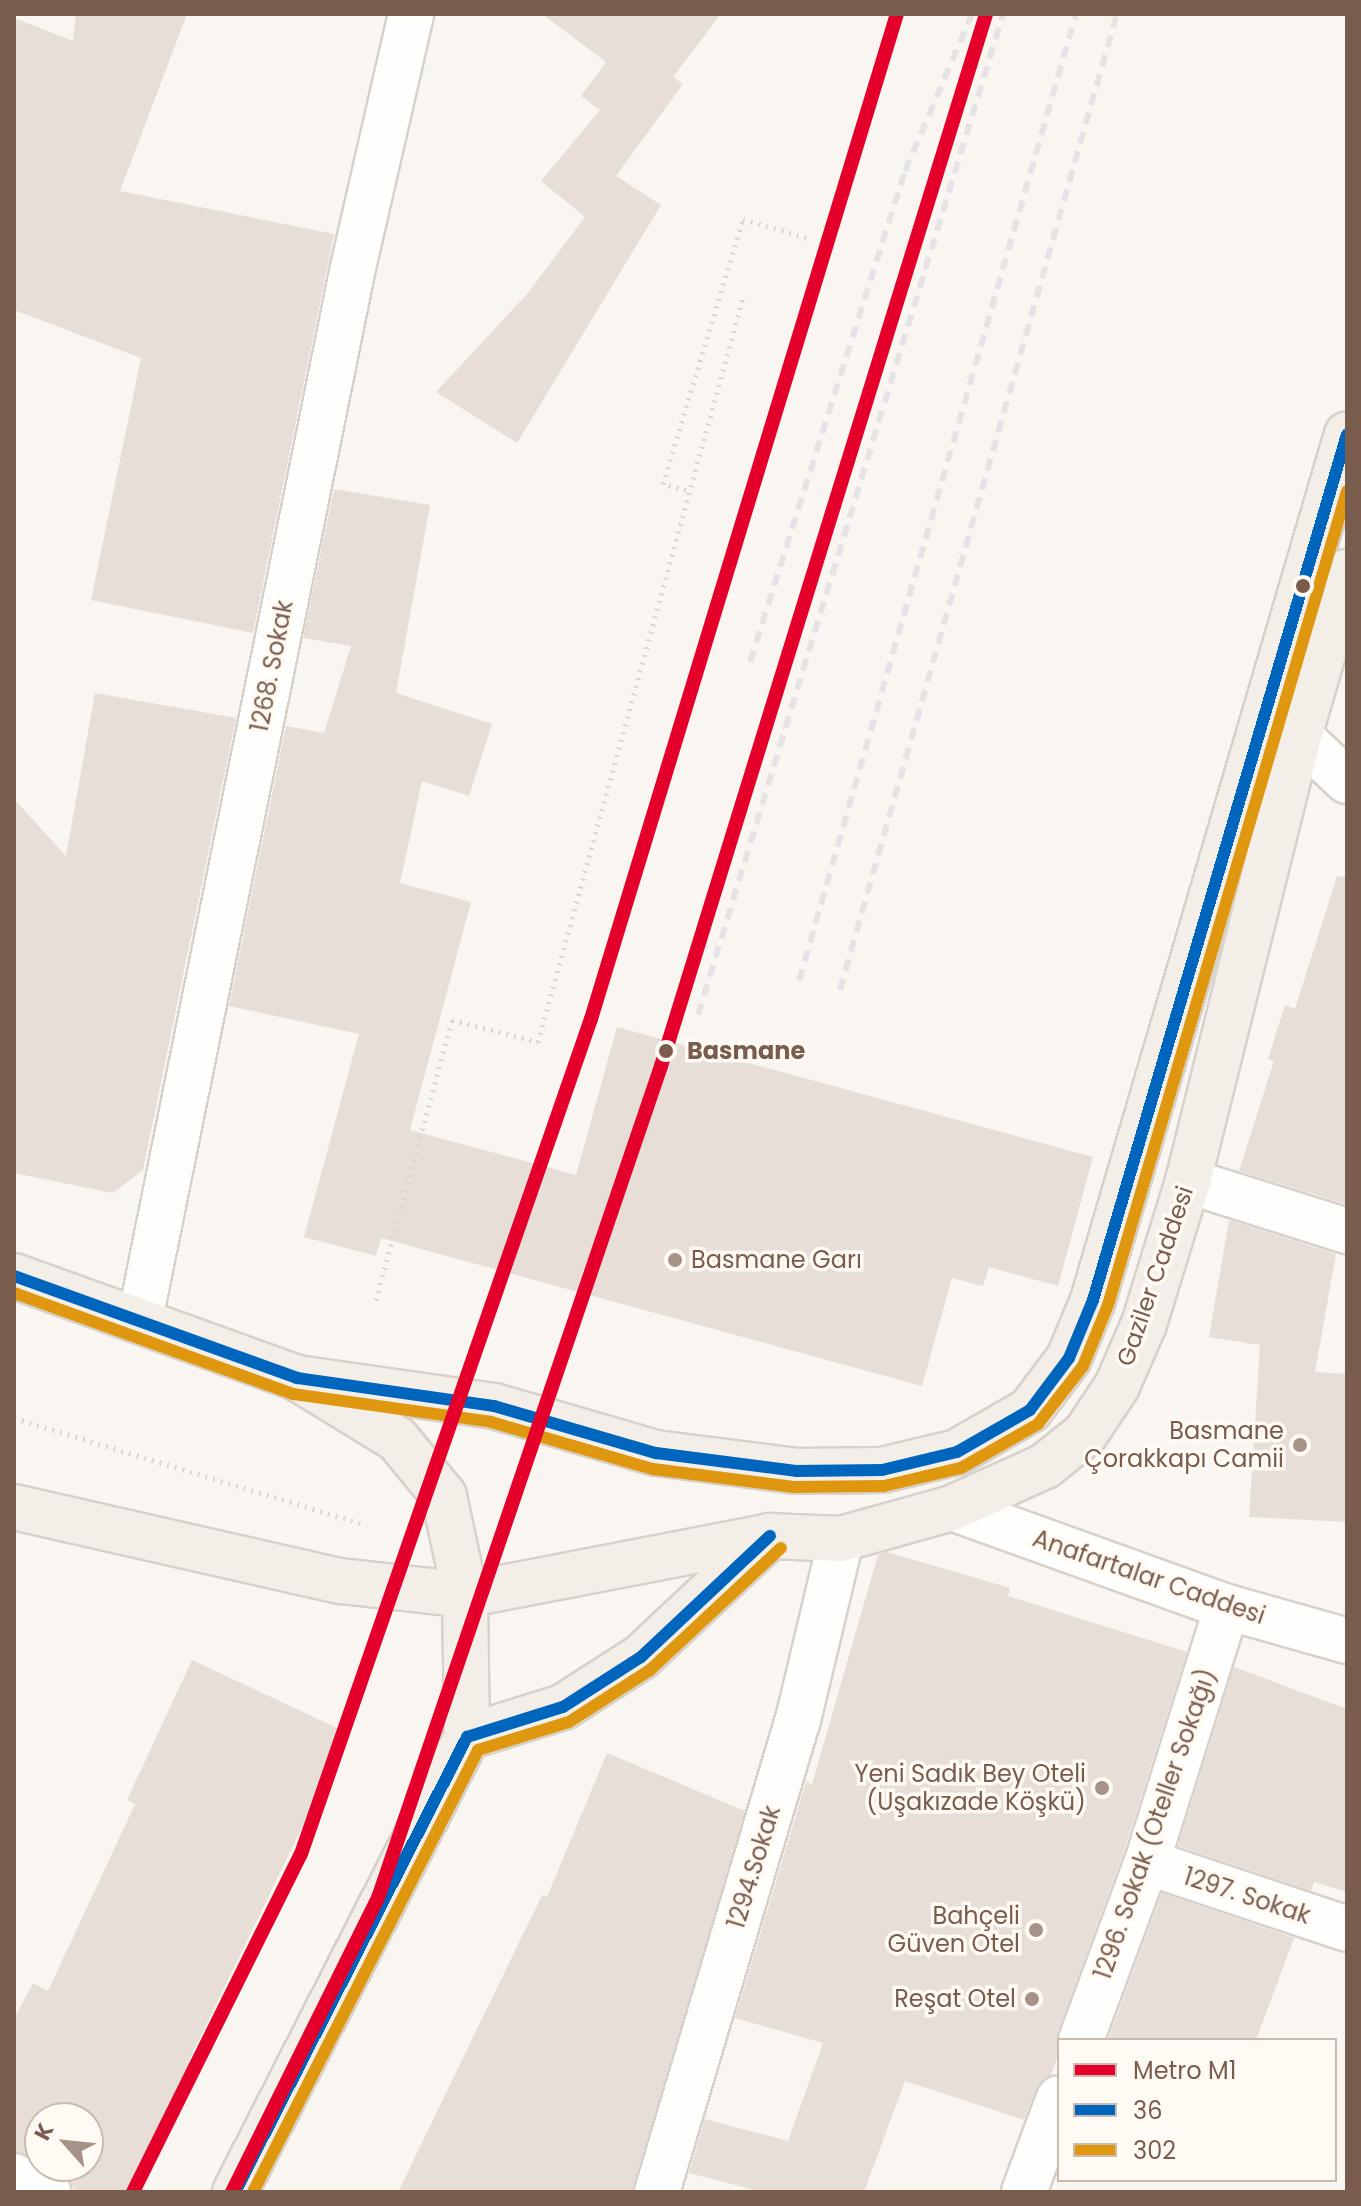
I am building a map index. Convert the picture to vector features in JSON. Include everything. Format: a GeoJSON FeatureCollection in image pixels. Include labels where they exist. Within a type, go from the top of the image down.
{"type":"FeatureCollection","features":[{"type":"Feature","properties":{"kind":"main road"},"geometry":{"type":"LineString","coordinates":[[297,1378],[494,1406],[656,1453],[796,1471],[882,1470],[957,1452],[1030,1410],[1069,1358],[1093,1300],[1347,434]]}},
{"type":"Feature","properties":{"kind":"main road","name":"Gaziler Caddesi"},"geometry":{"type":"LineString","coordinates":[[14,1507],[341,1581],[465,1595],[770,1536],[841,1539],[952,1508],[1045,1466],[1085,1434],[1117,1386],[1144,1324],[1188,1181],[1299,736],[1347,572]]}},
{"type":"Feature","properties":{"kind":"main road"},"geometry":{"type":"LineString","coordinates":[[14,1276],[297,1378],[397,1439],[444,1496],[465,1595],[467,1737],[235,2192]]}},
{"type":"Feature","properties":{"kind":"main road"},"geometry":{"type":"LineString","coordinates":[[467,1737],[563,1707],[641,1657],[770,1536]]}},
{"type":"Feature","properties":{"kind":"street","name":"1268. Sokak"},"geometry":{"type":"LineString","coordinates":[[140,1319],[352,272],[411,14]]}},
{"type":"Feature","properties":{"kind":"street"},"geometry":{"type":"LineString","coordinates":[[1299,736],[1347,781]]}},
{"type":"Feature","properties":{"kind":"street"},"geometry":{"type":"LineString","coordinates":[[1188,1181],[1347,1231]]}},
{"type":"Feature","properties":{"kind":"street","name":"Anafartalar Caddesi"},"geometry":{"type":"LineString","coordinates":[[952,1508],[1227,1607],[1347,1641]]}},
{"type":"Feature","properties":{"kind":"street","name":"1294.Sokak"},"geometry":{"type":"LineString","coordinates":[[657,2192],[798,1720],[841,1539]]}},
{"type":"Feature","properties":{"kind":"street","name":"1296. Sokak (Oteller Sokağı)"},"geometry":{"type":"LineString","coordinates":[[1082,2038],[1147,1862],[1227,1607]]}},
{"type":"Feature","properties":{"kind":"street","name":"1297. Sokak"},"geometry":{"type":"LineString","coordinates":[[1147,1862],[1347,1929]]}},
{"type":"Feature","properties":{"kind":"street"},"geometry":{"type":"LineString","coordinates":[[1024,2192],[1057,2103]]}},
{"type":"Feature","properties":{"kind":"street"},"geometry":{"type":"LineString","coordinates":[[14,2176],[49,2192]]}},
{"type":"Feature","properties":{"kind":"path"},"geometry":{"type":"LineString","coordinates":[[686,490],[663,484],[743,219],[810,239]]}},
{"type":"Feature","properties":{"kind":"path"},"geometry":{"type":"LineString","coordinates":[[376,1300],[452,1020],[538,1042],[686,490],[743,298]]}},
{"type":"Feature","properties":{"kind":"path"},"geometry":{"type":"LineString","coordinates":[[14,1418],[366,1525]]}},
{"type":"Feature","properties":{"kind":"building"},"geometry":{"type":"Polygon","coordinates":[[[76,14],[187,14],[120,191],[334,234],[253,633],[91,600],[141,358],[14,310],[14,18],[73,41],[76,14]]]}},
{"type":"Feature","properties":{"kind":"building"},"geometry":{"type":"Polygon","coordinates":[[[542,14],[721,14],[673,77],[683,84],[616,176],[661,205],[517,443],[436,392],[528,293],[585,217],[541,181],[600,110],[581,96],[606,62],[542,14]]]}},
{"type":"Feature","properties":{"kind":"building"},"geometry":{"type":"Polygon","coordinates":[[[334,489],[430,505],[396,693],[492,724],[469,796],[422,781],[400,883],[471,902],[410,1130],[576,1175],[617,1027],[1093,1157],[1058,1286],[989,1267],[983,1286],[952,1278],[922,1386],[381,1238],[376,1256],[304,1237],[359,1034],[229,1006],[286,726],[324,733],[351,646],[303,638],[334,489]]]}},
{"type":"Feature","properties":{"kind":"building"},"geometry":{"type":"Polygon","coordinates":[[[95,693],[236,718],[143,1170],[113,1193],[14,1173],[14,799],[66,856],[95,693]]]}},
{"type":"Feature","properties":{"kind":"building"},"geometry":{"type":"Polygon","coordinates":[[[1337,876],[1347,877],[1345,1204],[1239,1171],[1274,1061],[1268,1059],[1285,1005],[1295,1009],[1337,876]]]}},
{"type":"Feature","properties":{"kind":"building"},"geometry":{"type":"Polygon","coordinates":[[[1229,1220],[1336,1254],[1315,1372],[1347,1374],[1347,1522],[1249,1517],[1260,1345],[1209,1337],[1229,1220]]]}},
{"type":"Feature","properties":{"kind":"building"},"geometry":{"type":"Polygon","coordinates":[[[887,1552],[1010,1588],[1008,1596],[1187,1652],[1123,1854],[1058,2031],[1057,2058],[1051,2075],[1036,2089],[1024,2120],[905,2081],[864,2192],[762,2192],[689,2173],[705,2119],[788,2141],[823,2043],[735,2018],[806,1782],[812,1784],[878,1555],[887,1552]]]}},
{"type":"Feature","properties":{"kind":"building"},"geometry":{"type":"Polygon","coordinates":[[[192,1660],[348,1733],[188,2062],[200,2068],[135,2192],[78,2192],[68,2182],[104,2182],[104,2102],[24,2102],[24,2154],[14,2151],[14,2019],[33,1983],[48,1991],[135,1804],[127,1800],[192,1660]]]}},
{"type":"Feature","properties":{"kind":"building"},"geometry":{"type":"Polygon","coordinates":[[[1234,1667],[1347,1709],[1347,1892],[1314,1882],[1311,1891],[1178,1846],[1234,1667]]]}},
{"type":"Feature","properties":{"kind":"building"},"geometry":{"type":"Polygon","coordinates":[[[607,1753],[745,1811],[633,2192],[398,2192],[542,1895],[547,1897],[607,1753]]]}},
{"type":"Feature","properties":{"kind":"building"},"geometry":{"type":"Polygon","coordinates":[[[1162,1893],[1294,1938],[1257,2038],[1109,2038],[1162,1893]]]}},
{"type":"Feature","properties":{"kind":"railway"},"geometry":{"type":"LineString","coordinates":[[750,662],[905,171],[972,14]]}},
{"type":"Feature","properties":{"kind":"railway"},"geometry":{"type":"LineString","coordinates":[[698,1015],[1003,14]]}},
{"type":"Feature","properties":{"kind":"railway"},"geometry":{"type":"LineString","coordinates":[[799,981],[1076,14]]}},
{"type":"Feature","properties":{"kind":"railway"},"geometry":{"type":"LineString","coordinates":[[840,990],[1117,14]]}},
{"type":"Feature","properties":{"kind":"metro line","name":"M1"},"geometry":{"type":"LineString","coordinates":[[133,2192],[301,1854],[591,1019],[897,14]]}},
{"type":"Feature","properties":{"kind":"metro line","name":"M1"},"geometry":{"type":"LineString","coordinates":[[232,2192],[378,1898],[661,1066],[986,14]]}},
{"type":"Feature","properties":{"kind":"transit line","name":"36"},"geometry":{"type":"LineString","coordinates":[[14,1276],[297,1378],[494,1406],[656,1453],[796,1471],[882,1470],[957,1452],[1030,1410],[1069,1358],[1093,1300],[1347,434]]}},
{"type":"Feature","properties":{"kind":"transit line","name":"302"},"geometry":{"type":"LineString","coordinates":[[14,1293],[293,1394],[491,1422],[653,1469],[794,1487],[884,1486],[961,1468],[1038,1424],[1083,1366],[1108,1305],[1347,491]]}},
{"type":"Feature","properties":{"kind":"transit line","name":"36"},"geometry":{"type":"LineString","coordinates":[[235,2192],[467,1737],[563,1707],[641,1657],[770,1536]]}},
{"type":"Feature","properties":{"kind":"transit line","name":"302"},"geometry":{"type":"LineString","coordinates":[[253,2192],[478,1750],[569,1722],[650,1670],[781,1548]]}},
{"type":"Feature","properties":{"kind":"place","name":"Basmane"},"geometry":{"type":"Point","coordinates":[666,1051]}},
{"type":"Feature","properties":{"kind":"place","name":"Basmane Garı"},"geometry":{"type":"Point","coordinates":[675,1260]}},
{"type":"Feature","properties":{"kind":"place","name":"Basmane Çorakkapı Camii"},"geometry":{"type":"Point","coordinates":[1300,1445]}},
{"type":"Feature","properties":{"kind":"place","name":"Yeni Sadık Bey Oteli (Uşakızade Köşkü)"},"geometry":{"type":"Point","coordinates":[1102,1788]}},
{"type":"Feature","properties":{"kind":"place","name":"Bahçeli Güven Otel"},"geometry":{"type":"Point","coordinates":[1036,1930]}},
{"type":"Feature","properties":{"kind":"place","name":"Reşat Otel"},"geometry":{"type":"Point","coordinates":[1032,1999]}}]}
